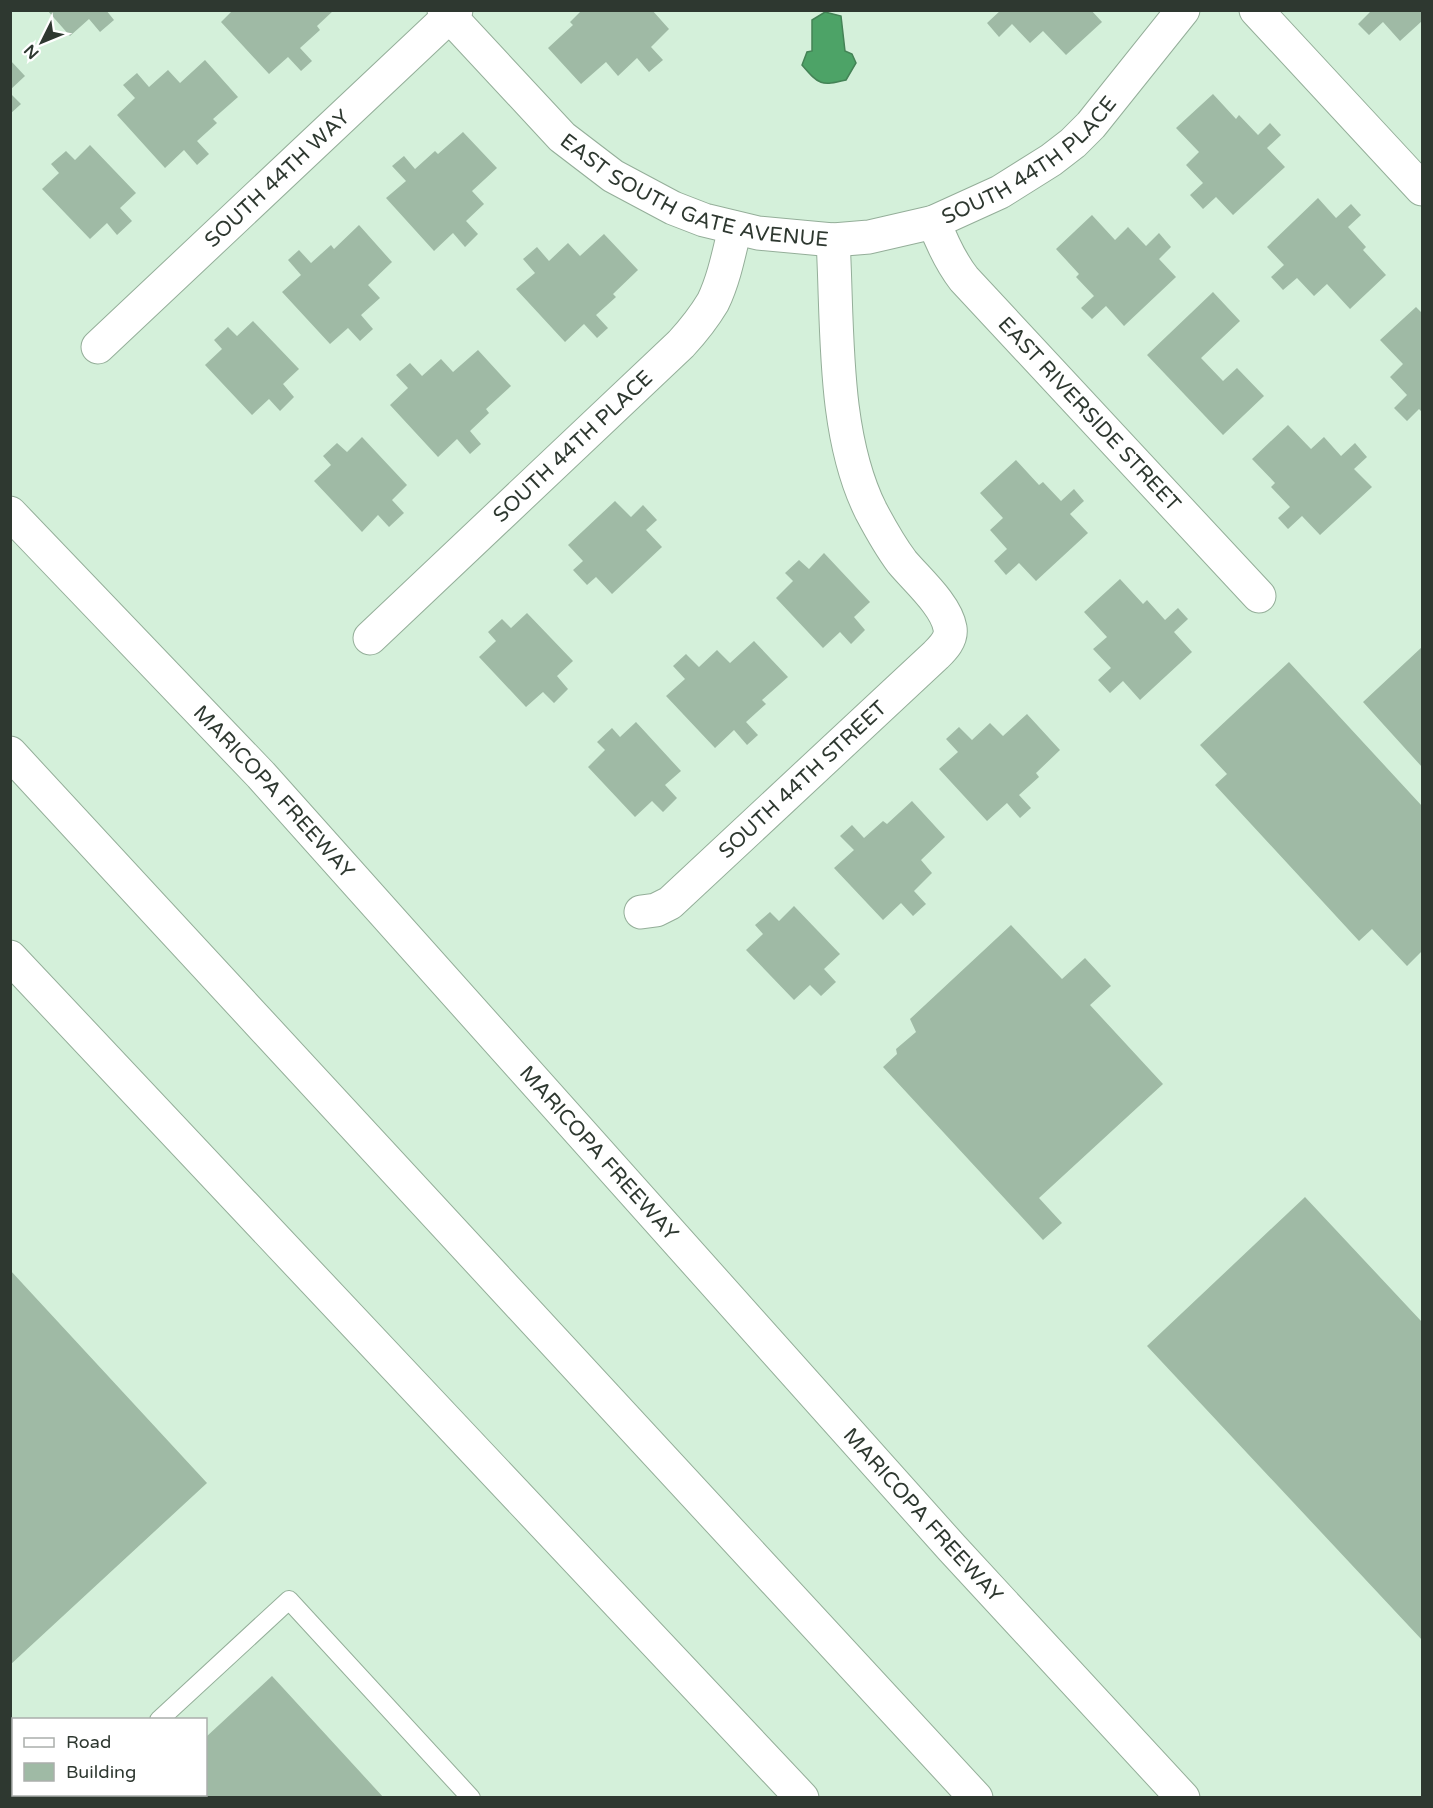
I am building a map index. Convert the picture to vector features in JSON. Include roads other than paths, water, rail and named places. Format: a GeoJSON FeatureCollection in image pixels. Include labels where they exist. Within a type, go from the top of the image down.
{"type":"FeatureCollection","features":[{"type":"Feature","properties":{"kind":"main road","name":"SOUTH 44TH PLACE"},"geometry":{"type":"LineString","coordinates":[[833,240],[869,237],[934,222],[1000,192],[1051,160],[1073,143],[1107,107],[1183,10]]}},
{"type":"Feature","properties":{"kind":"main road"},"geometry":{"type":"LineString","coordinates":[[1256,10],[1422,189]]}},
{"type":"Feature","properties":{"kind":"main road","name":"EAST SOUTH GATE AVENUE"},"geometry":{"type":"LineString","coordinates":[[450,13],[555,130],[613,176],[673,208],[704,220],[782,237],[833,240],[840,382],[844,421],[853,464],[871,510],[885,537],[938,604],[947,617],[951,631]]}},
{"type":"Feature","properties":{"kind":"main road","name":"SOUTH 44TH WAY"},"geometry":{"type":"LineString","coordinates":[[98,347],[450,13]]}},
{"type":"Feature","properties":{"kind":"main road","name":"EAST RIVERSIDE STREET"},"geometry":{"type":"LineString","coordinates":[[934,222],[943,248],[964,279],[1259,596]]}},
{"type":"Feature","properties":{"kind":"main road","name":"SOUTH 44TH PLACE"},"geometry":{"type":"LineString","coordinates":[[370,638],[681,344],[713,302],[724,274],[735,228]]}},
{"type":"Feature","properties":{"kind":"main road","name":"MARICOPA FREEWAY"},"geometry":{"type":"LineString","coordinates":[[10,513],[261,775],[952,1548],[1182,1797]]}},
{"type":"Feature","properties":{"kind":"main road","name":"SOUTH 44TH STREET"},"geometry":{"type":"LineString","coordinates":[[641,912],[656,910],[670,903],[936,656],[946,644],[951,631]]}},
{"type":"Feature","properties":{"kind":"main road"},"geometry":{"type":"LineString","coordinates":[[10,753],[975,1797]]}},
{"type":"Feature","properties":{"kind":"main road"},"geometry":{"type":"LineString","coordinates":[[10,957],[802,1797]]}},
{"type":"Feature","properties":{"kind":"main road"},"geometry":{"type":"LineString","coordinates":[[736,1728],[788,1797]]}},
{"type":"Feature","properties":{"kind":"lane"},"geometry":{"type":"LineString","coordinates":[[160,1718],[289,1600],[471,1797]]}}]}
